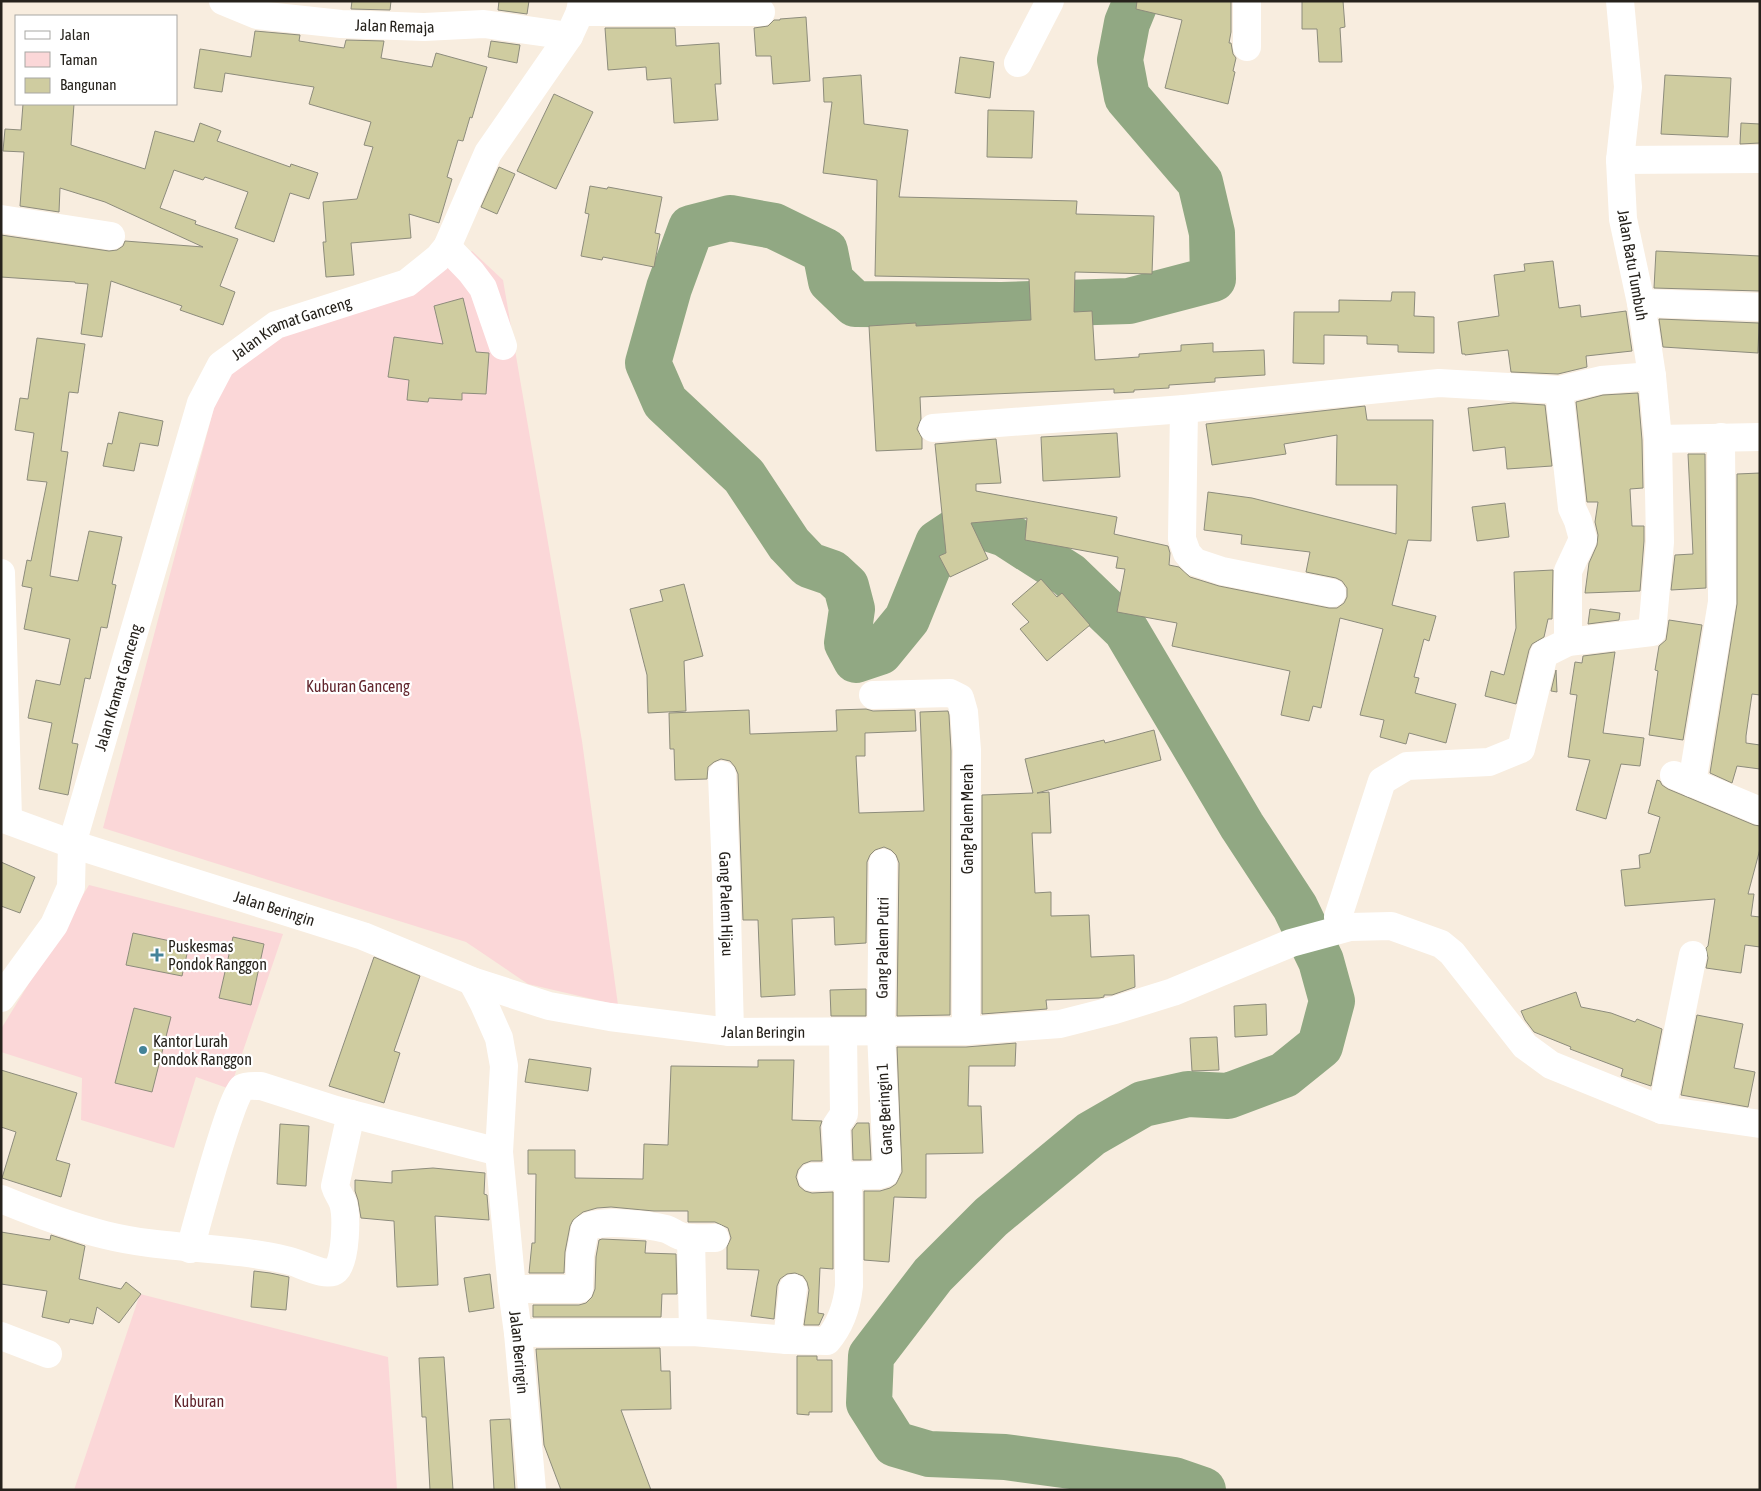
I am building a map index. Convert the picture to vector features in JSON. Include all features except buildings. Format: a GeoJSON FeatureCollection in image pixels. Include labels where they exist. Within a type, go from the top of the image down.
{"type":"FeatureCollection","features":[{"type":"Feature","properties":{"kind":"street","name":"Jalan Remaja"},"geometry":{"type":"LineString","coordinates":[[223,1],[257,15],[343,12],[424,27],[577,17],[761,12]]}},
{"type":"Feature","properties":{"kind":"street"},"geometry":{"type":"LineString","coordinates":[[1018,63],[1050,1]]}},
{"type":"Feature","properties":{"kind":"street"},"geometry":{"type":"LineString","coordinates":[[1247,1],[1247,47]]}},
{"type":"Feature","properties":{"kind":"street","name":"Jalan Batu Tumbuh"},"geometry":{"type":"LineString","coordinates":[[1568,642],[1652,632],[1660,542],[1658,439],[1652,376],[1641,303],[1623,219],[1620,160],[1628,87],[1620,1]]}},
{"type":"Feature","properties":{"kind":"street","name":"Jalan Kramat Ganceng"},"geometry":{"type":"LineString","coordinates":[[1,998],[54,925],[71,887],[72,844],[201,403],[221,365],[276,325],[407,283],[438,258],[447,247],[488,154],[577,17]]}},
{"type":"Feature","properties":{"kind":"street"},"geometry":{"type":"LineString","coordinates":[[1620,160],[1760,159]]}},
{"type":"Feature","properties":{"kind":"street"},"geometry":{"type":"LineString","coordinates":[[1,218],[111,236]]}},
{"type":"Feature","properties":{"kind":"street"},"geometry":{"type":"LineString","coordinates":[[447,247],[471,272],[483,288],[503,346]]}},
{"type":"Feature","properties":{"kind":"street"},"geometry":{"type":"LineString","coordinates":[[1641,303],[1760,307]]}},
{"type":"Feature","properties":{"kind":"street"},"geometry":{"type":"LineString","coordinates":[[933,428],[1184,409],[1439,383],[1559,390],[1600,380],[1652,376]]}},
{"type":"Feature","properties":{"kind":"street"},"geometry":{"type":"LineString","coordinates":[[1335,931],[1382,781],[1407,766],[1489,762],[1522,749],[1544,654],[1568,642],[1568,571],[1582,539],[1578,521],[1572,508],[1559,390]]}},
{"type":"Feature","properties":{"kind":"street"},"geometry":{"type":"LineString","coordinates":[[1184,409],[1182,539],[1195,562],[1222,570],[1332,593]]}},
{"type":"Feature","properties":{"kind":"street"},"geometry":{"type":"LineString","coordinates":[[1721,437],[1722,602],[1683,779],[1760,811]]}},
{"type":"Feature","properties":{"kind":"street"},"geometry":{"type":"LineString","coordinates":[[1658,439],[1760,437]]}},
{"type":"Feature","properties":{"kind":"street"},"geometry":{"type":"LineString","coordinates":[[1,573],[5,819]]}},
{"type":"Feature","properties":{"kind":"street","name":"Gang Palem Merah"},"geometry":{"type":"LineString","coordinates":[[872,695],[950,693],[960,698],[964,712],[967,750],[966,1030]]}},
{"type":"Feature","properties":{"kind":"street","name":"Gang Palem Hijau"},"geometry":{"type":"LineString","coordinates":[[722,775],[730,1032]]}},
{"type":"Feature","properties":{"kind":"street","name":"Jalan Beringin"},"geometry":{"type":"LineString","coordinates":[[5,819],[72,844],[363,936],[472,981],[550,1006],[610,1017],[730,1032],[966,1030],[1060,1024],[1115,1010],[1173,992],[1291,943],[1350,927],[1391,926],[1441,944],[1452,953],[1525,1046],[1551,1065],[1662,1110],[1760,1124]]}},
{"type":"Feature","properties":{"kind":"street","name":"Gang Palem Putri"},"geometry":{"type":"LineString","coordinates":[[881,1032],[883,863]]}},
{"type":"Feature","properties":{"kind":"street"},"geometry":{"type":"LineString","coordinates":[[1662,1110],[1693,955]]}},
{"type":"Feature","properties":{"kind":"street","name":"Jalan Beringin"},"geometry":{"type":"LineString","coordinates":[[472,981],[500,1038],[504,1066],[499,1152],[532,1490]]}},
{"type":"Feature","properties":{"kind":"street"},"geometry":{"type":"LineString","coordinates":[[518,1333],[693,1332],[787,1340],[827,1340],[836,1327],[848,1300],[849,1286],[833,1177],[836,1126],[844,1114],[843,1032]]}},
{"type":"Feature","properties":{"kind":"street","name":"Gang Beringin 1"},"geometry":{"type":"LineString","coordinates":[[833,1177],[878,1175],[885,1173],[887,1167],[881,1032]]}},
{"type":"Feature","properties":{"kind":"street"},"geometry":{"type":"LineString","coordinates":[[190,1249],[229,1116],[238,1093],[243,1088],[261,1086],[351,1114],[499,1152]]}},
{"type":"Feature","properties":{"kind":"street"},"geometry":{"type":"LineString","coordinates":[[1,1199],[55,1221],[107,1236],[190,1249],[220,1250],[285,1259],[320,1272],[330,1273],[339,1267],[343,1256],[345,1212],[335,1186],[351,1114]]}},
{"type":"Feature","properties":{"kind":"street"},"geometry":{"type":"LineString","coordinates":[[512,1289],[579,1289],[582,1240],[585,1229],[592,1224],[624,1224],[667,1229],[681,1237],[703,1238],[693,1332]]}},
{"type":"Feature","properties":{"kind":"street"},"geometry":{"type":"LineString","coordinates":[[787,1340],[793,1288]]}},
{"type":"Feature","properties":{"kind":"street"},"geometry":{"type":"LineString","coordinates":[[1,1336],[48,1354]]}},
{"type":"Feature","properties":{"kind":"green space","name":"Kuburan Ganceng"},"geometry":{"type":"Polygon","coordinates":[[[472,251],[503,280],[582,741],[618,1005],[528,984],[466,942],[103,828],[221,381],[302,322],[407,294],[472,251]]]}},
{"type":"Feature","properties":{"kind":"green space"},"geometry":{"type":"Polygon","coordinates":[[[89,885],[283,934],[230,1089],[196,1077],[174,1148],[81,1120],[82,1078],[1,1052],[1,1029],[89,885]]]}},
{"type":"Feature","properties":{"kind":"green space","name":"Kuburan"},"geometry":{"type":"Polygon","coordinates":[[[140,1294],[388,1357],[397,1490],[74,1490],[140,1294]]]}},
{"type":"Feature","properties":{"kind":"waterway"},"geometry":{"type":"LineString","coordinates":[[1136,1],[1127,23],[1120,60],[1127,97],[1200,182],[1212,233],[1213,279],[1129,301],[1002,305],[855,304],[831,281],[825,251],[774,226],[730,218],[691,228],[669,288],[648,363],[665,402],[744,476],[789,544],[809,565],[832,573],[846,586],[852,609],[847,643],[856,660],[880,652],[907,619],[938,543],[959,529],[984,527],[1005,534],[1069,575],[1126,630],[1242,826],[1295,907],[1321,961],[1332,1001],[1320,1046],[1284,1075],[1228,1096],[1188,1094],[1143,1104],[1091,1134],[991,1217],[933,1275],[871,1356],[869,1403],[895,1444],[929,1454],[1005,1457],[1174,1480],[1203,1490]]}},
{"type":"Feature","properties":{"kind":"place","name":"Puskesmas Pondok Ranggon"},"geometry":{"type":"Point","coordinates":[157,955]}},
{"type":"Feature","properties":{"kind":"place","name":"Kantor Lurah Pondok Ranggon"},"geometry":{"type":"Point","coordinates":[143,1050]}}]}
